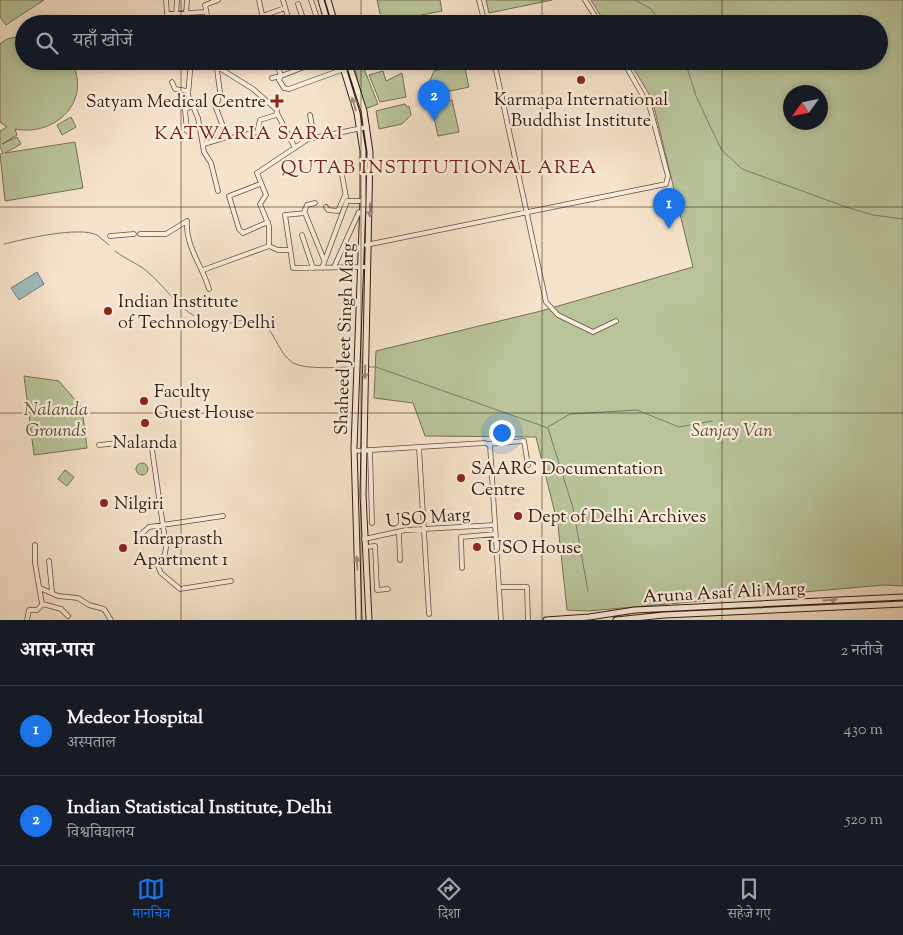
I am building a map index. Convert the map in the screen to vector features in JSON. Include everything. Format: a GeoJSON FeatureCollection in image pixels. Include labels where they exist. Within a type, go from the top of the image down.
{"type":"FeatureCollection","features":[{"type":"Feature","properties":{"kind":"main road"},"geometry":{"type":"LineString","coordinates":[[321,0],[325,15]]}},
{"type":"Feature","properties":{"kind":"main road"},"geometry":{"type":"LineString","coordinates":[[328,0],[332,15]]}},
{"type":"Feature","properties":{"kind":"main road","name":"Shaheed Jeet Singh Marg"},"geometry":{"type":"LineString","coordinates":[[344,70],[360,129],[363,151],[363,212],[354,451],[360,620]]}},
{"type":"Feature","properties":{"kind":"main road","name":"Shaheed Jeet Singh Marg"},"geometry":{"type":"LineString","coordinates":[[351,70],[367,127],[370,161],[363,450],[364,539],[369,620]]}},
{"type":"Feature","properties":{"kind":"main road","name":"Aruna Asaf Ali Marg"},"geometry":{"type":"LineString","coordinates":[[546,620],[589,617],[635,610],[903,597]]}},
{"type":"Feature","properties":{"kind":"main road","name":"Aruna Asaf Ali Marg"},"geometry":{"type":"LineString","coordinates":[[616,620],[759,610],[903,604]]}},
{"type":"Feature","properties":{"kind":"main road"},"geometry":{"type":"LineString","coordinates":[[354,620],[359,611]]}},
{"type":"Feature","properties":{"kind":"street"},"geometry":{"type":"LineString","coordinates":[[166,0],[166,13],[176,15],[206,12]]}},
{"type":"Feature","properties":{"kind":"street"},"geometry":{"type":"LineString","coordinates":[[176,15],[177,0]]}},
{"type":"Feature","properties":{"kind":"street"},"geometry":{"type":"LineString","coordinates":[[186,14],[187,0]]}},
{"type":"Feature","properties":{"kind":"street"},"geometry":{"type":"LineString","coordinates":[[207,15],[204,2],[218,0]]}},
{"type":"Feature","properties":{"kind":"street"},"geometry":{"type":"LineString","coordinates":[[259,0],[262,15]]}},
{"type":"Feature","properties":{"kind":"street"},"geometry":{"type":"LineString","coordinates":[[283,0],[287,15]]}},
{"type":"Feature","properties":{"kind":"street"},"geometry":{"type":"LineString","coordinates":[[311,0],[316,15]]}},
{"type":"Feature","properties":{"kind":"street"},"geometry":{"type":"LineString","coordinates":[[479,0],[483,15]]}},
{"type":"Feature","properties":{"kind":"street"},"geometry":{"type":"LineString","coordinates":[[585,0],[594,15]]}},
{"type":"Feature","properties":{"kind":"street"},"geometry":{"type":"LineString","coordinates":[[298,4],[302,15]]}},
{"type":"Feature","properties":{"kind":"street"},"geometry":{"type":"LineString","coordinates":[[265,15],[285,8]]}},
{"type":"Feature","properties":{"kind":"street"},"geometry":{"type":"LineString","coordinates":[[190,70],[187,91],[204,144],[204,152],[211,163],[218,191]]}},
{"type":"Feature","properties":{"kind":"street"},"geometry":{"type":"LineString","coordinates":[[216,70],[220,92],[216,108],[227,137]]}},
{"type":"Feature","properties":{"kind":"street"},"geometry":{"type":"LineString","coordinates":[[226,70],[253,89],[277,110],[295,148]]}},
{"type":"Feature","properties":{"kind":"street"},"geometry":{"type":"LineString","coordinates":[[279,70],[281,76],[279,80],[284,88],[344,70]]}},
{"type":"Feature","properties":{"kind":"street"},"geometry":{"type":"LineString","coordinates":[[272,78],[297,70]]}},
{"type":"Feature","properties":{"kind":"street"},"geometry":{"type":"LineString","coordinates":[[496,70],[548,305],[558,315],[593,332],[616,321]]}},
{"type":"Feature","properties":{"kind":"street"},"geometry":{"type":"LineString","coordinates":[[362,244],[368,245],[668,183],[666,167],[650,108],[628,70]]}},
{"type":"Feature","properties":{"kind":"street"},"geometry":{"type":"LineString","coordinates":[[172,82],[175,89],[187,91]]}},
{"type":"Feature","properties":{"kind":"street"},"geometry":{"type":"LineString","coordinates":[[187,131],[185,110],[192,105]]}},
{"type":"Feature","properties":{"kind":"street"},"geometry":{"type":"LineString","coordinates":[[204,144],[227,137],[257,132],[260,120],[278,113]]}},
{"type":"Feature","properties":{"kind":"street"},"geometry":{"type":"LineString","coordinates":[[310,115],[314,138]]}},
{"type":"Feature","properties":{"kind":"street"},"geometry":{"type":"LineString","coordinates":[[269,246],[268,222],[260,204],[266,195],[256,177],[258,171],[314,138],[367,127]]}},
{"type":"Feature","properties":{"kind":"street"},"geometry":{"type":"LineString","coordinates":[[322,268],[347,201],[342,175]]}},
{"type":"Feature","properties":{"kind":"street"},"geometry":{"type":"LineString","coordinates":[[260,184],[229,196],[240,229],[244,232],[268,222]]}},
{"type":"Feature","properties":{"kind":"street"},"geometry":{"type":"LineString","coordinates":[[326,207],[328,210],[338,210],[345,195]]}},
{"type":"Feature","properties":{"kind":"street"},"geometry":{"type":"LineString","coordinates":[[347,201],[363,201]]}},
{"type":"Feature","properties":{"kind":"street"},"geometry":{"type":"LineString","coordinates":[[304,212],[307,205],[315,202]]}},
{"type":"Feature","properties":{"kind":"street"},"geometry":{"type":"LineString","coordinates":[[304,212],[308,217],[324,260]]}},
{"type":"Feature","properties":{"kind":"street"},"geometry":{"type":"LineString","coordinates":[[304,212],[285,215],[293,268],[368,267]]}},
{"type":"Feature","properties":{"kind":"street"},"geometry":{"type":"LineString","coordinates":[[334,268],[358,212],[363,212]]}},
{"type":"Feature","properties":{"kind":"street"},"geometry":{"type":"LineString","coordinates":[[140,234],[166,234],[187,221],[189,244],[203,270],[208,288]]}},
{"type":"Feature","properties":{"kind":"street"},"geometry":{"type":"LineString","coordinates":[[110,236],[134,234]]}},
{"type":"Feature","properties":{"kind":"street"},"geometry":{"type":"LineString","coordinates":[[302,234],[313,268]]}},
{"type":"Feature","properties":{"kind":"street"},"geometry":{"type":"LineString","coordinates":[[203,270],[269,246],[278,250],[290,250]]}},
{"type":"Feature","properties":{"kind":"street"},"geometry":{"type":"LineString","coordinates":[[354,451],[489,445],[524,441],[528,465]]}},
{"type":"Feature","properties":{"kind":"street"},"geometry":{"type":"LineString","coordinates":[[99,445],[130,442]]}},
{"type":"Feature","properties":{"kind":"street"},"geometry":{"type":"LineString","coordinates":[[489,445],[500,620]]}},
{"type":"Feature","properties":{"kind":"street"},"geometry":{"type":"LineString","coordinates":[[419,448],[429,614]]}},
{"type":"Feature","properties":{"kind":"street"},"geometry":{"type":"LineString","coordinates":[[152,449],[166,551],[157,566],[174,586],[183,589],[232,581]]}},
{"type":"Feature","properties":{"kind":"street"},"geometry":{"type":"LineString","coordinates":[[370,450],[372,523]]}},
{"type":"Feature","properties":{"kind":"street"},"geometry":{"type":"LineString","coordinates":[[136,539],[145,529],[161,524],[223,516]]}},
{"type":"Feature","properties":{"kind":"street","name":"USO Marg"},"geometry":{"type":"LineString","coordinates":[[364,539],[399,532],[495,525]]}},
{"type":"Feature","properties":{"kind":"street"},"geometry":{"type":"LineString","coordinates":[[399,532],[400,560]]}},
{"type":"Feature","properties":{"kind":"street"},"geometry":{"type":"LineString","coordinates":[[462,568],[461,537],[496,534]]}},
{"type":"Feature","properties":{"kind":"street"},"geometry":{"type":"LineString","coordinates":[[27,620],[29,610],[37,610],[42,604],[35,545]]}},
{"type":"Feature","properties":{"kind":"street"},"geometry":{"type":"LineString","coordinates":[[365,547],[375,546],[377,590],[388,589]]}},
{"type":"Feature","properties":{"kind":"street"},"geometry":{"type":"LineString","coordinates":[[49,562],[52,592]]}},
{"type":"Feature","properties":{"kind":"street"},"geometry":{"type":"LineString","coordinates":[[499,587],[527,587],[528,620]]}},
{"type":"Feature","properties":{"kind":"street"},"geometry":{"type":"LineString","coordinates":[[40,588],[60,596],[78,598],[89,605],[104,610],[111,620]]}},
{"type":"Feature","properties":{"kind":"street"},"geometry":{"type":"LineString","coordinates":[[42,604],[61,609],[68,616]]}},
{"type":"Feature","properties":{"kind":"street"},"geometry":{"type":"LineString","coordinates":[[758,604],[759,610]]}},
{"type":"Feature","properties":{"kind":"green space"},"geometry":{"type":"Polygon","coordinates":[[[0,0],[44,0],[21,15],[15,15],[15,19],[6,25],[0,17],[0,0]]]}},
{"type":"Feature","properties":{"kind":"green space"},"geometry":{"type":"Polygon","coordinates":[[[377,0],[440,0],[442,11],[422,15],[380,15],[377,0]]]}},
{"type":"Feature","properties":{"kind":"green space"},"geometry":{"type":"Polygon","coordinates":[[[486,0],[552,0],[489,13],[486,0]]]}},
{"type":"Feature","properties":{"kind":"green space","name":"Sanjay Van"},"geometry":{"type":"Polygon","coordinates":[[[591,0],[903,0],[903,586],[884,585],[588,611],[567,610],[558,525],[536,437],[425,436],[413,403],[374,398],[376,351],[541,311],[693,267],[652,99],[634,70],[888,70],[888,15],[600,15],[591,0]]]}},
{"type":"Feature","properties":{"kind":"green space"},"geometry":{"type":"Polygon","coordinates":[[[15,37],[15,70],[75,70],[77,75],[77,89],[74,102],[67,113],[57,121],[44,127],[30,130],[15,129],[17,135],[2,144],[17,137],[21,144],[5,153],[75,142],[83,188],[5,201],[0,154],[3,153],[0,147],[0,131],[7,127],[0,122],[0,44],[7,39],[15,37]]]}},
{"type":"Feature","properties":{"kind":"green space"},"geometry":{"type":"Polygon","coordinates":[[[355,70],[365,70],[378,104],[365,109],[355,70]]]}},
{"type":"Feature","properties":{"kind":"green space"},"geometry":{"type":"Polygon","coordinates":[[[465,70],[469,87],[423,97],[434,71],[465,70]]]}},
{"type":"Feature","properties":{"kind":"green space"},"geometry":{"type":"Polygon","coordinates":[[[383,71],[386,81],[402,73],[406,97],[380,102],[369,75],[383,71]]]}},
{"type":"Feature","properties":{"kind":"green space"},"geometry":{"type":"Polygon","coordinates":[[[452,100],[459,132],[438,136],[431,104],[452,100]]]}},
{"type":"Feature","properties":{"kind":"green space"},"geometry":{"type":"Polygon","coordinates":[[[405,104],[407,107],[409,106],[411,115],[402,124],[379,129],[376,111],[405,104]]]}},
{"type":"Feature","properties":{"kind":"green space"},"geometry":{"type":"Polygon","coordinates":[[[71,117],[76,127],[62,135],[57,125],[71,117]]]}},
{"type":"Feature","properties":{"kind":"green space","name":"Nalanda Grounds"},"geometry":{"type":"Polygon","coordinates":[[[24,376],[59,381],[82,408],[87,448],[34,455],[24,376]]]}},
{"type":"Feature","properties":{"kind":"green space"},"geometry":{"type":"Polygon","coordinates":[[[144,463],[147,464],[147,474],[140,475],[137,474],[136,467],[137,464],[144,463]]]}},
{"type":"Feature","properties":{"kind":"green space"},"geometry":{"type":"Polygon","coordinates":[[[65,470],[74,477],[67,486],[58,479],[65,470]]]}},
{"type":"Feature","properties":{"kind":"water"},"geometry":{"type":"Polygon","coordinates":[[[37,272],[44,284],[19,300],[11,288],[37,272]]]}},
{"type":"Feature","properties":{"kind":"waterway"},"geometry":{"type":"LineString","coordinates":[[635,0],[651,9],[655,15]]}},
{"type":"Feature","properties":{"kind":"waterway"},"geometry":{"type":"LineString","coordinates":[[688,70],[696,96],[721,149],[742,169],[846,207],[873,215],[903,219]]}},
{"type":"Feature","properties":{"kind":"waterway"},"geometry":{"type":"LineString","coordinates":[[4,244],[51,234],[77,232],[97,235],[109,245]]}},
{"type":"Feature","properties":{"kind":"waterway"},"geometry":{"type":"LineString","coordinates":[[115,251],[146,271],[185,310],[202,320],[218,324],[248,319],[257,320],[268,328],[283,353],[293,363],[306,367],[354,367]]}},
{"type":"Feature","properties":{"kind":"waterway"},"geometry":{"type":"LineString","coordinates":[[368,367],[376,367],[548,428],[573,508],[588,591]]}},
{"type":"Feature","properties":{"kind":"waterway"},"geometry":{"type":"LineString","coordinates":[[548,427],[570,414],[637,410],[679,427],[712,421]]}},
{"type":"Feature","properties":{"kind":"place","name":"Karmapa International Buddhist Institute"},"geometry":{"type":"Point","coordinates":[581,80]}},
{"type":"Feature","properties":{"kind":"place","name":"Satyam Medical Centre"},"geometry":{"type":"Point","coordinates":[277,101]}},
{"type":"Feature","properties":{"kind":"place","name":"Indian Statistical Institute, Delhi"},"geometry":{"type":"Point","coordinates":[434,121]}},
{"type":"Feature","properties":{"kind":"place","name":"Medeor Hospital"},"geometry":{"type":"Point","coordinates":[669,229]}},
{"type":"Feature","properties":{"kind":"place","name":"Indian Institute of Technology Delhi"},"geometry":{"type":"Point","coordinates":[108,311]}},
{"type":"Feature","properties":{"kind":"place","name":"Faculty Guest House"},"geometry":{"type":"Point","coordinates":[144,401]}},
{"type":"Feature","properties":{"kind":"place","name":"Nalanda"},"geometry":{"type":"Point","coordinates":[145,423]}},
{"type":"Feature","properties":{"kind":"place","name":"SAARC Documentation Centre"},"geometry":{"type":"Point","coordinates":[461,478]}},
{"type":"Feature","properties":{"kind":"place","name":"Nilgiri"},"geometry":{"type":"Point","coordinates":[104,503]}},
{"type":"Feature","properties":{"kind":"place","name":"Dept of Delhi Archives"},"geometry":{"type":"Point","coordinates":[518,516]}},
{"type":"Feature","properties":{"kind":"place","name":"USO House"},"geometry":{"type":"Point","coordinates":[477,547]}},
{"type":"Feature","properties":{"kind":"place","name":"Indraprasth Apartment 1"},"geometry":{"type":"Point","coordinates":[123,548]}},
{"type":"Feature","properties":{"kind":"district","name":"KATWARIA SARAI"},"geometry":{"type":"Point","coordinates":[249,132]}},
{"type":"Feature","properties":{"kind":"district","name":"QUTAB INSTITUTIONAL AREA"},"geometry":{"type":"Point","coordinates":[439,166]}}]}
